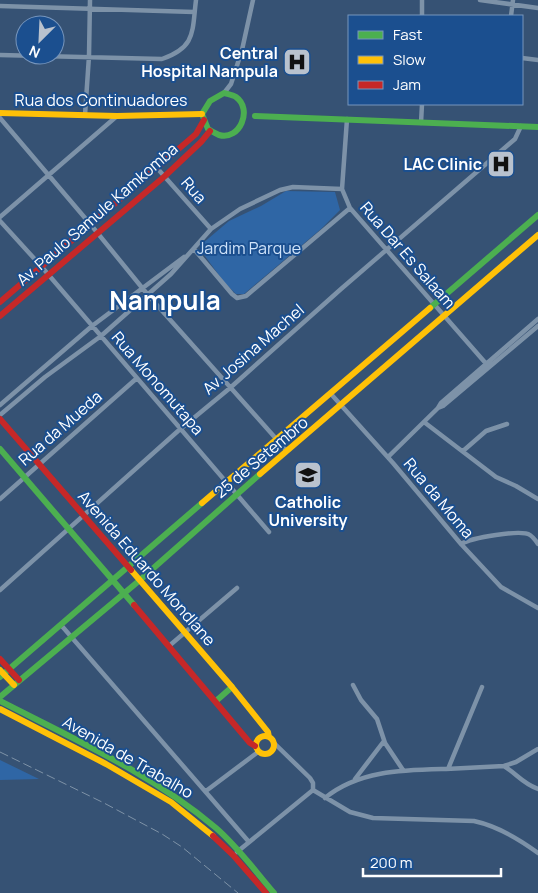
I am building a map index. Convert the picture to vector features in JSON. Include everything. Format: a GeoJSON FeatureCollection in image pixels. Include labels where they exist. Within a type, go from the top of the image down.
{"type":"FeatureCollection","features":[{"type":"Feature","properties":{"kind":"main road"},"geometry":{"type":"LineString","coordinates":[[255,116],[235,96],[224,92],[206,104],[203,117],[210,130],[226,137],[233,134],[255,116],[538,127]]}},
{"type":"Feature","properties":{"kind":"main road"},"geometry":{"type":"LineString","coordinates":[[242,126],[244,106]]}},
{"type":"Feature","properties":{"kind":"main road","name":"Rua dos Continuadores"},"geometry":{"type":"LineString","coordinates":[[0,113],[203,117]]}},
{"type":"Feature","properties":{"kind":"main road","name":"Av. Paulo Samule Kamkomba"},"geometry":{"type":"LineString","coordinates":[[0,302],[196,134],[203,117]]}},
{"type":"Feature","properties":{"kind":"main road","name":"Av. Paulo Samule Kamkomba"},"geometry":{"type":"LineString","coordinates":[[0,316],[165,176],[202,142],[210,130]]}},
{"type":"Feature","properties":{"kind":"main road","name":"25 de Setembro"},"geometry":{"type":"LineString","coordinates":[[3,672],[61,625],[127,566],[277,440],[538,215]]}},
{"type":"Feature","properties":{"kind":"main road","name":"25 de Setembro"},"geometry":{"type":"LineString","coordinates":[[0,697],[124,594],[186,538],[538,235]]}},
{"type":"Feature","properties":{"kind":"main road"},"geometry":{"type":"LineString","coordinates":[[487,260],[496,270]]}},
{"type":"Feature","properties":{"kind":"main road"},"geometry":{"type":"LineString","coordinates":[[382,349],[392,361]]}},
{"type":"Feature","properties":{"kind":"main road","name":"Avenida Eduardo Mondlane"},"geometry":{"type":"LineString","coordinates":[[0,417],[82,516],[232,687],[268,732],[272,740]]}},
{"type":"Feature","properties":{"kind":"main road","name":"Avenida Eduardo Mondlane"},"geometry":{"type":"LineString","coordinates":[[0,449],[256,749]]}},
{"type":"Feature","properties":{"kind":"main road"},"geometry":{"type":"LineString","coordinates":[[176,526],[186,538]]}},
{"type":"Feature","properties":{"kind":"main road"},"geometry":{"type":"LineString","coordinates":[[0,659],[3,672],[16,683]]}},
{"type":"Feature","properties":{"kind":"main road"},"geometry":{"type":"LineString","coordinates":[[216,700],[232,687]]}},
{"type":"Feature","properties":{"kind":"main road","name":"Avenida de Trabalho"},"geometry":{"type":"LineString","coordinates":[[0,701],[64,739]]}},
{"type":"Feature","properties":{"kind":"main road","name":"Avenida de Trabalho"},"geometry":{"type":"LineString","coordinates":[[0,709],[108,761],[173,799],[213,836],[236,853],[274,893]]}},
{"type":"Feature","properties":{"kind":"main road"},"geometry":{"type":"LineString","coordinates":[[265,736],[272,740],[274,749],[270,753],[264,755],[256,749],[256,741],[260,737],[265,736]]}},
{"type":"Feature","properties":{"kind":"main road","name":"Avenida de Trabalho"},"geometry":{"type":"LineString","coordinates":[[236,853],[266,893]]}},
{"type":"Feature","properties":{"kind":"street"},"geometry":{"type":"LineString","coordinates":[[85,115],[90,0]]}},
{"type":"Feature","properties":{"kind":"street"},"geometry":{"type":"LineString","coordinates":[[0,54],[162,59],[177,54],[184,47],[192,33],[196,0]]}},
{"type":"Feature","properties":{"kind":"street"},"geometry":{"type":"LineString","coordinates":[[224,92],[231,84],[242,50],[253,0]]}},
{"type":"Feature","properties":{"kind":"street"},"geometry":{"type":"LineString","coordinates":[[422,0],[422,15]]}},
{"type":"Feature","properties":{"kind":"street"},"geometry":{"type":"LineString","coordinates":[[480,0],[513,2],[538,8]]}},
{"type":"Feature","properties":{"kind":"street"},"geometry":{"type":"LineString","coordinates":[[511,15],[513,2]]}},
{"type":"Feature","properties":{"kind":"street"},"geometry":{"type":"LineString","coordinates":[[0,6],[194,12]]}},
{"type":"Feature","properties":{"kind":"street"},"geometry":{"type":"LineString","coordinates":[[523,58],[538,60]]}},
{"type":"Feature","properties":{"kind":"street"},"geometry":{"type":"LineString","coordinates":[[231,84],[235,96]]}},
{"type":"Feature","properties":{"kind":"street"},"geometry":{"type":"LineString","coordinates":[[421,123],[422,105]]}},
{"type":"Feature","properties":{"kind":"street"},"geometry":{"type":"LineString","coordinates":[[0,217],[117,116]]}},
{"type":"Feature","properties":{"kind":"street"},"geometry":{"type":"LineString","coordinates":[[0,118],[148,295],[288,452]]}},
{"type":"Feature","properties":{"kind":"street","name":"Rua Dar Es Salaam"},"geometry":{"type":"LineString","coordinates":[[347,119],[342,189],[350,208],[488,365]]}},
{"type":"Feature","properties":{"kind":"street","name":"Av. Josina Machel"},"geometry":{"type":"LineString","coordinates":[[0,590],[180,429],[230,388],[515,139],[521,126]]}},
{"type":"Feature","properties":{"kind":"street","name":"Rua"},"geometry":{"type":"LineString","coordinates":[[157,168],[211,229]]}},
{"type":"Feature","properties":{"kind":"street"},"geometry":{"type":"LineString","coordinates":[[0,417],[45,377],[101,336],[171,274],[211,229],[240,209],[280,190],[298,187],[342,189]]}},
{"type":"Feature","properties":{"kind":"street"},"geometry":{"type":"LineString","coordinates":[[194,249],[232,294],[237,298],[246,296],[350,208]]}},
{"type":"Feature","properties":{"kind":"street","name":"Rua Monomutapa"},"geometry":{"type":"LineString","coordinates":[[0,221],[48,274],[270,532]]}},
{"type":"Feature","properties":{"kind":"street"},"geometry":{"type":"LineString","coordinates":[[0,405],[92,326],[194,249]]}},
{"type":"Feature","properties":{"kind":"street"},"geometry":{"type":"LineString","coordinates":[[388,457],[438,408],[444,406],[453,395],[538,319]]}},
{"type":"Feature","properties":{"kind":"street"},"geometry":{"type":"LineString","coordinates":[[488,365],[538,326]]}},
{"type":"Feature","properties":{"kind":"street"},"geometry":{"type":"LineString","coordinates":[[40,371],[45,377]]}},
{"type":"Feature","properties":{"kind":"street","name":"Rua da Mueda"},"geometry":{"type":"LineString","coordinates":[[0,498],[137,378]]}},
{"type":"Feature","properties":{"kind":"street"},"geometry":{"type":"LineString","coordinates":[[19,389],[24,395]]}},
{"type":"Feature","properties":{"kind":"street","name":"Rua da Moma"},"geometry":{"type":"LineString","coordinates":[[330,394],[388,457],[461,544],[502,587],[538,608]]}},
{"type":"Feature","properties":{"kind":"street"},"geometry":{"type":"LineString","coordinates":[[424,422],[496,477],[538,499]]}},
{"type":"Feature","properties":{"kind":"street"},"geometry":{"type":"LineString","coordinates":[[463,451],[486,431],[507,424]]}},
{"type":"Feature","properties":{"kind":"street"},"geometry":{"type":"LineString","coordinates":[[461,544],[467,540],[522,533],[530,534],[538,544]]}},
{"type":"Feature","properties":{"kind":"street"},"geometry":{"type":"LineString","coordinates":[[169,646],[237,588]]}},
{"type":"Feature","properties":{"kind":"street"},"geometry":{"type":"LineString","coordinates":[[61,625],[249,842]]}},
{"type":"Feature","properties":{"kind":"street"},"geometry":{"type":"LineString","coordinates":[[353,685],[361,700],[377,719],[384,741],[403,770]]}},
{"type":"Feature","properties":{"kind":"street"},"geometry":{"type":"LineString","coordinates":[[448,769],[482,687]]}},
{"type":"Feature","properties":{"kind":"street"},"geometry":{"type":"LineString","coordinates":[[272,740],[310,778],[313,783],[313,790]]}},
{"type":"Feature","properties":{"kind":"street"},"geometry":{"type":"LineString","coordinates":[[354,780],[384,741]]}},
{"type":"Feature","properties":{"kind":"street"},"geometry":{"type":"LineString","coordinates":[[206,791],[256,749]]}},
{"type":"Feature","properties":{"kind":"street"},"geometry":{"type":"LineString","coordinates":[[325,798],[354,780],[403,770],[504,766],[516,762],[538,749]]}},
{"type":"Feature","properties":{"kind":"street"},"geometry":{"type":"LineString","coordinates":[[504,766],[517,774],[521,781],[538,789]]}},
{"type":"Feature","properties":{"kind":"street"},"geometry":{"type":"LineString","coordinates":[[313,790],[350,812],[373,818],[474,821],[487,824],[538,853]]}},
{"type":"Feature","properties":{"kind":"street"},"geometry":{"type":"LineString","coordinates":[[236,853],[313,790]]}},
{"type":"Feature","properties":{"kind":"green space","name":"Jardim Parque"},"geometry":{"type":"Polygon","coordinates":[[[286,191],[335,192],[340,210],[321,229],[244,294],[236,294],[224,282],[202,252],[203,243],[229,221],[261,206],[286,191]]]}},
{"type":"Feature","properties":{"kind":"green space"},"geometry":{"type":"Polygon","coordinates":[[[0,760],[39,779],[0,780],[0,760]]]}},
{"type":"Feature","properties":{"kind":"railway"},"geometry":{"type":"LineString","coordinates":[[0,752],[162,834],[182,847],[238,893]]}},
{"type":"Feature","properties":{"kind":"traffic: fast"},"geometry":{"type":"LineString","coordinates":[[224,93],[236,97],[241,102],[244,116],[238,129],[226,136],[219,135],[208,129],[202,114],[210,101],[224,93]]}},
{"type":"Feature","properties":{"kind":"traffic: fast"},"geometry":{"type":"LineString","coordinates":[[255,116],[538,127]]}},
{"type":"Feature","properties":{"kind":"traffic: fast"},"geometry":{"type":"LineString","coordinates":[[430,308],[538,215]]}},
{"type":"Feature","properties":{"kind":"traffic: fast"},"geometry":{"type":"LineString","coordinates":[[0,449],[134,605]]}},
{"type":"Feature","properties":{"kind":"traffic: fast"},"geometry":{"type":"LineString","coordinates":[[0,697],[140,580],[260,474]]}},
{"type":"Feature","properties":{"kind":"traffic: fast"},"geometry":{"type":"LineString","coordinates":[[0,677],[202,503]]}},
{"type":"Feature","properties":{"kind":"traffic: fast"},"geometry":{"type":"LineString","coordinates":[[216,701],[232,687]]}},
{"type":"Feature","properties":{"kind":"traffic: fast"},"geometry":{"type":"LineString","coordinates":[[0,701],[112,758],[166,791],[216,828],[232,843],[274,893]]}},
{"type":"Feature","properties":{"kind":"traffic: slow"},"geometry":{"type":"LineString","coordinates":[[0,113],[117,116],[202,114]]}},
{"type":"Feature","properties":{"kind":"traffic: slow"},"geometry":{"type":"LineString","coordinates":[[260,474],[538,235]]}},
{"type":"Feature","properties":{"kind":"traffic: slow"},"geometry":{"type":"LineString","coordinates":[[202,503],[430,308]]}},
{"type":"Feature","properties":{"kind":"traffic: slow"},"geometry":{"type":"LineString","coordinates":[[131,570],[232,687],[268,732],[269,737]]}},
{"type":"Feature","properties":{"kind":"traffic: slow"},"geometry":{"type":"LineString","coordinates":[[0,670],[14,685]]}},
{"type":"Feature","properties":{"kind":"traffic: slow"},"geometry":{"type":"LineString","coordinates":[[0,709],[106,764],[171,802],[213,836]]}},
{"type":"Feature","properties":{"kind":"traffic: slow"},"geometry":{"type":"LineString","coordinates":[[261,736],[269,736],[274,741],[274,745],[272,752],[261,754],[256,749],[256,741],[261,736]]}},
{"type":"Feature","properties":{"kind":"traffic: jam"},"geometry":{"type":"LineString","coordinates":[[0,302],[196,134],[204,120]]}},
{"type":"Feature","properties":{"kind":"traffic: jam"},"geometry":{"type":"LineString","coordinates":[[0,316],[165,176],[210,131]]}},
{"type":"Feature","properties":{"kind":"traffic: jam"},"geometry":{"type":"LineString","coordinates":[[0,419],[131,570]]}},
{"type":"Feature","properties":{"kind":"traffic: jam"},"geometry":{"type":"LineString","coordinates":[[134,605],[250,743],[255,746]]}},
{"type":"Feature","properties":{"kind":"traffic: jam"},"geometry":{"type":"LineString","coordinates":[[0,659],[19,680]]}},
{"type":"Feature","properties":{"kind":"traffic: jam"},"geometry":{"type":"LineString","coordinates":[[213,836],[233,855],[266,893]]}},
{"type":"Feature","properties":{"kind":"place","name":"Central Hospital Nampula"},"geometry":{"type":"Point","coordinates":[297,62]}},
{"type":"Feature","properties":{"kind":"place","name":"LAC Clinic"},"geometry":{"type":"Point","coordinates":[501,164]}},
{"type":"Feature","properties":{"kind":"place","name":"Catholic University"},"geometry":{"type":"Point","coordinates":[308,475]}},
{"type":"Feature","properties":{"kind":"district","name":"Nampula"},"geometry":{"type":"Point","coordinates":[165,301]}}]}
